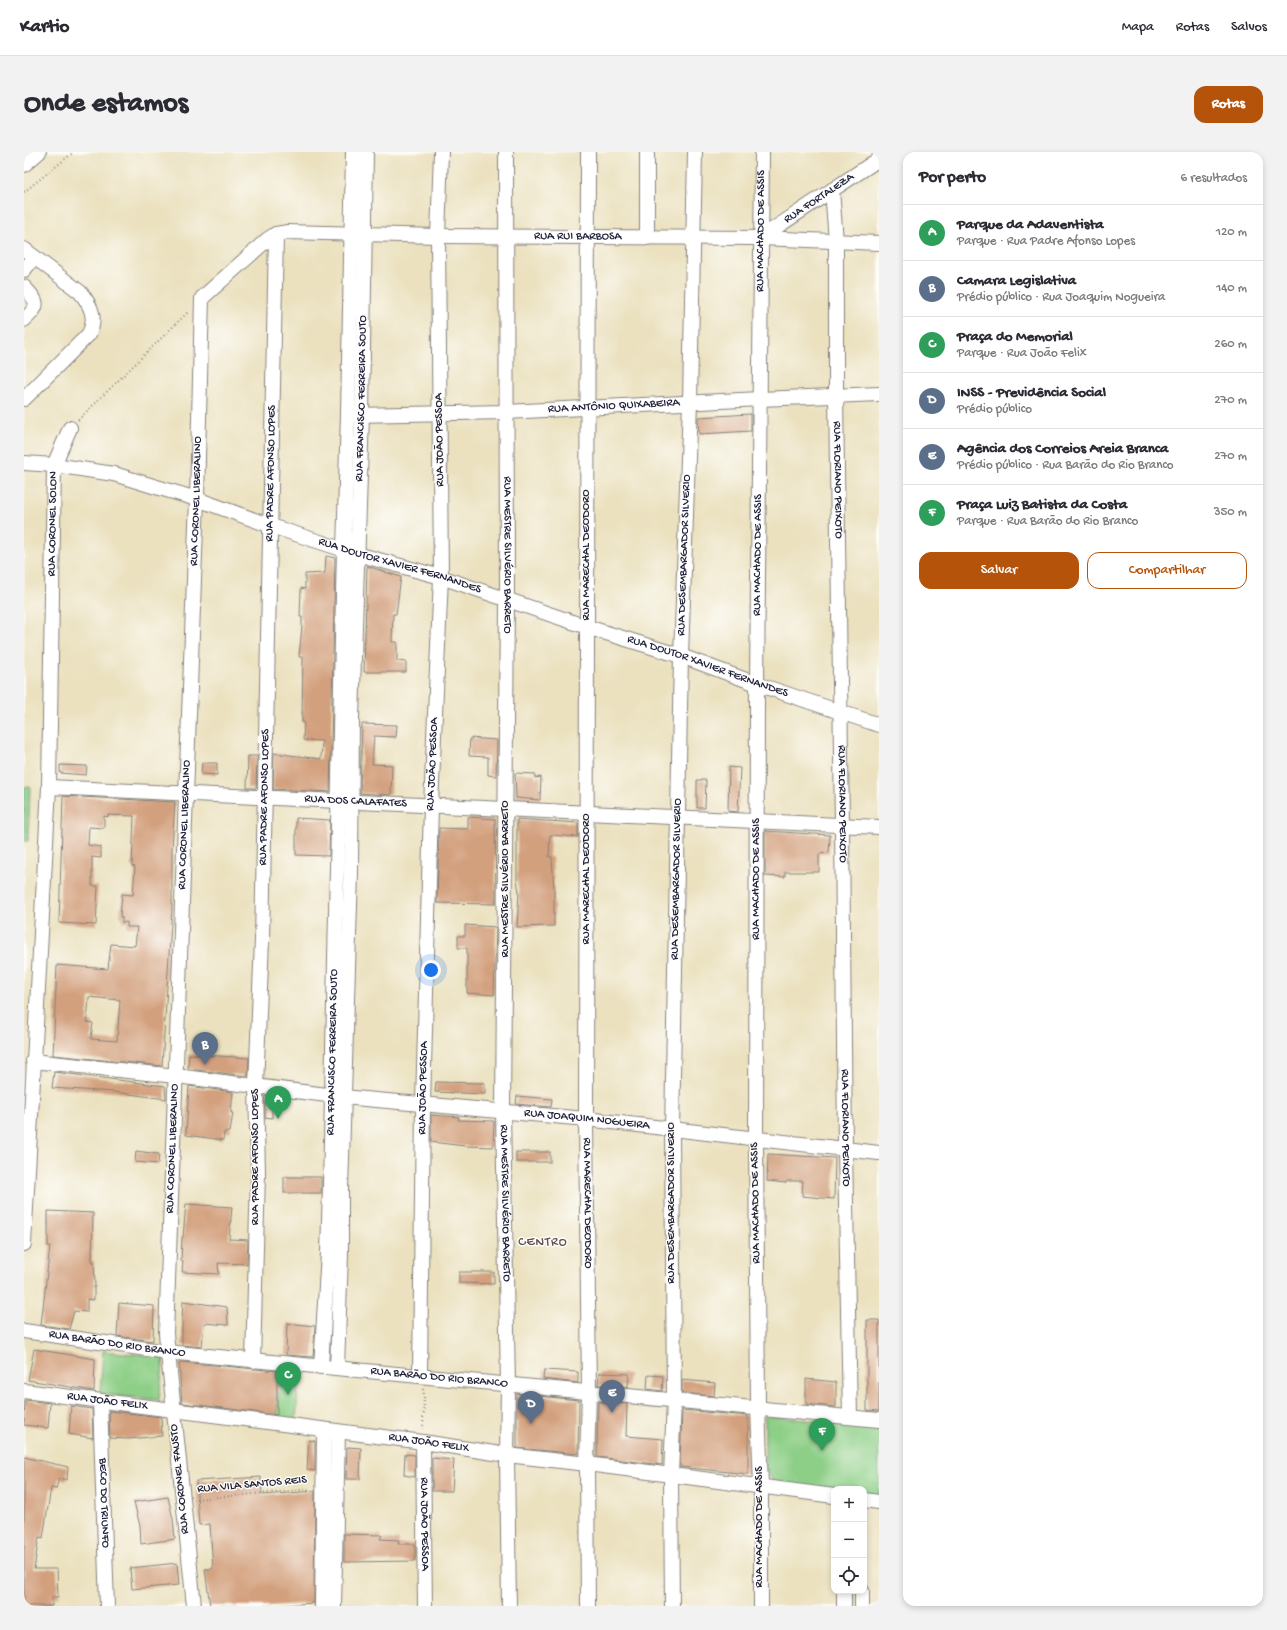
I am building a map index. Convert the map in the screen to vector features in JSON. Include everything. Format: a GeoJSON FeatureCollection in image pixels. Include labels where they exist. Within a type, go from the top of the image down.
{"type":"FeatureCollection","features":[{"type":"Feature","properties":{"kind":"street"},"geometry":{"type":"LineString","coordinates":[[24,165],[40,152]]}},
{"type":"Feature","properties":{"kind":"street","name":"RUA FRANCISCO FERREIRA SOUTO"},"geometry":{"type":"LineString","coordinates":[[348,644],[357,554],[355,415],[357,235],[353,152]]}},
{"type":"Feature","properties":{"kind":"street","name":"RUA FRANCISCO FERREIRA SOUTO"},"geometry":{"type":"LineString","coordinates":[[357,235],[366,152]]}},
{"type":"Feature","properties":{"kind":"street","name":"RUA JOÃO PESSOA"},"geometry":{"type":"LineString","coordinates":[[420,1376],[423,1104],[431,806],[441,578],[438,236],[441,152]]}},
{"type":"Feature","properties":{"kind":"street","name":"RUA MESTRE SILVÉRIO BARRETO"},"geometry":{"type":"LineString","coordinates":[[506,152],[507,599],[503,1112],[508,1386],[507,1455],[509,1606]]}},
{"type":"Feature","properties":{"kind":"street","name":"RUA MARECHAL DEODORO"},"geometry":{"type":"LineString","coordinates":[[588,152],[586,1119],[589,1392],[587,1464],[588,1606]]}},
{"type":"Feature","properties":{"kind":"street"},"geometry":{"type":"LineString","coordinates":[[647,152],[647,238]]}},
{"type":"Feature","properties":{"kind":"street","name":"RUA DESEMBARGADOR SILVERIO"},"geometry":{"type":"LineString","coordinates":[[672,1606],[671,1475],[674,1400],[672,1130],[681,656],[690,402],[694,152]]}},
{"type":"Feature","properties":{"kind":"street","name":"RUA MACHADO DE ASSIS"},"geometry":{"type":"LineString","coordinates":[[761,1606],[761,1486],[758,1408],[756,1139],[757,684],[762,152]]}},
{"type":"Feature","properties":{"kind":"street","name":"RUA FORTALEZA"},"geometry":{"type":"LineString","coordinates":[[760,238],[879,159]]}},
{"type":"Feature","properties":{"kind":"street","name":"RUA FLORIANO PEIXOTO"},"geometry":{"type":"LineString","coordinates":[[832,190],[836,241],[836,396],[842,825],[844,1149],[850,1417]]}},
{"type":"Feature","properties":{"kind":"street","name":"RUA RUI BARBOSA"},"geometry":{"type":"LineString","coordinates":[[276,234],[297,232],[357,235],[505,237],[760,238],[879,243]]}},
{"type":"Feature","properties":{"kind":"street"},"geometry":{"type":"LineString","coordinates":[[202,298],[268,239],[276,234]]}},
{"type":"Feature","properties":{"kind":"street","name":"RUA PADRE AFONSO LOPES"},"geometry":{"type":"LineString","coordinates":[[253,1361],[258,1173],[256,1086],[262,940],[276,234]]}},
{"type":"Feature","properties":{"kind":"street"},"geometry":{"type":"LineString","coordinates":[[24,270],[29,253],[80,292],[86,299],[93,319],[93,326],[89,334],[24,398]]}},
{"type":"Feature","properties":{"kind":"street"},"geometry":{"type":"LineString","coordinates":[[24,287],[35,299],[36,306],[35,310],[24,320]]}},
{"type":"Feature","properties":{"kind":"street","name":"RUA CORONEL LIBERALINO"},"geometry":{"type":"LineString","coordinates":[[167,1352],[166,1334],[197,499],[202,298]]}},
{"type":"Feature","properties":{"kind":"street","name":"RUA ANTÔNIO QUIXABEIRA"},"geometry":{"type":"LineString","coordinates":[[355,415],[506,412],[879,394]]}},
{"type":"Feature","properties":{"kind":"street","name":"RUA FRANCISCO FERREIRA SOUTO"},"geometry":{"type":"LineString","coordinates":[[337,1368],[334,1253],[348,644],[344,549],[355,415]]}},
{"type":"Feature","properties":{"kind":"street","name":"RUA CORONEL SOLON"},"geometry":{"type":"LineString","coordinates":[[24,1244],[49,787],[54,465],[70,428]]}},
{"type":"Feature","properties":{"kind":"street","name":"RUA DOUTOR XAVIER FERNANDES"},"geometry":{"type":"LineString","coordinates":[[24,463],[54,465],[114,474],[197,499],[271,526],[357,554],[441,578],[587,627],[681,656],[757,684],[879,725]]}},
{"type":"Feature","properties":{"kind":"street","name":"RUA DOS CALAFATES"},"geometry":{"type":"LineString","coordinates":[[49,787],[879,827]]}},
{"type":"Feature","properties":{"kind":"street","name":"RUA JOAQUIM NOGUEIRA"},"geometry":{"type":"LineString","coordinates":[[33,1061],[176,1076],[337,1096],[586,1119],[879,1153]]}},
{"type":"Feature","properties":{"kind":"street","name":"RUA FRANCISCO FERREIRA SOUTO"},"geometry":{"type":"LineString","coordinates":[[321,1367],[334,1253]]}},
{"type":"Feature","properties":{"kind":"street","name":"RUA BARÃO DO RIO BRANCO"},"geometry":{"type":"LineString","coordinates":[[24,1332],[167,1352],[253,1361],[879,1420]]}},
{"type":"Feature","properties":{"kind":"street","name":"RUA CORONEL FAUSTO"},"geometry":{"type":"LineString","coordinates":[[167,1352],[194,1606]]}},
{"type":"Feature","properties":{"kind":"street","name":"RUA JOÃO FELIX"},"geometry":{"type":"LineString","coordinates":[[24,1391],[422,1442],[507,1455],[831,1496]]}},
{"type":"Feature","properties":{"kind":"street","name":"BECO DO TRIUNFO"},"geometry":{"type":"LineString","coordinates":[[100,1401],[108,1606]]}},
{"type":"Feature","properties":{"kind":"street"},"geometry":{"type":"LineString","coordinates":[[329,1515],[323,1488],[331,1431]]}},
{"type":"Feature","properties":{"kind":"street"},"geometry":{"type":"LineString","coordinates":[[322,1606],[328,1586],[331,1431]]}},
{"type":"Feature","properties":{"kind":"street","name":"RUA JOÃO PESSOA"},"geometry":{"type":"LineString","coordinates":[[422,1442],[425,1606]]}},
{"type":"Feature","properties":{"kind":"street"},"geometry":{"type":"LineString","coordinates":[[867,1500],[879,1502]]}},
{"type":"Feature","properties":{"kind":"street"},"geometry":{"type":"LineString","coordinates":[[328,1586],[334,1606]]}},
{"type":"Feature","properties":{"kind":"street"},"geometry":{"type":"LineString","coordinates":[[844,1594],[844,1606]]}},
{"type":"Feature","properties":{"kind":"street"},"geometry":{"type":"LineString","coordinates":[[862,1594],[862,1606]]}},
{"type":"Feature","properties":{"kind":"path"},"geometry":{"type":"LineString","coordinates":[[24,192],[74,152]]}},
{"type":"Feature","properties":{"kind":"path"},"geometry":{"type":"LineString","coordinates":[[70,428],[202,298]]}},
{"type":"Feature","properties":{"kind":"path"},"geometry":{"type":"LineString","coordinates":[[420,1376],[424,1395],[422,1442]]}},
{"type":"Feature","properties":{"kind":"path","name":"RUA VILA SANTOS REIS"},"geometry":{"type":"LineString","coordinates":[[183,1500],[323,1488]]}},
{"type":"Feature","properties":{"kind":"green space"},"geometry":{"type":"Polygon","coordinates":[[[24,787],[30,787],[28,841],[24,841],[24,787]]]}},
{"type":"Feature","properties":{"kind":"green space"},"geometry":{"type":"Polygon","coordinates":[[[103,1351],[164,1357],[159,1400],[100,1394],[103,1351]]]}},
{"type":"Feature","properties":{"kind":"green space"},"geometry":{"type":"Polygon","coordinates":[[[280,1369],[299,1370],[296,1422],[277,1420],[280,1369]]]}},
{"type":"Feature","properties":{"kind":"green space"},"geometry":{"type":"Polygon","coordinates":[[[765,1416],[879,1427],[879,1497],[867,1495],[867,1486],[831,1486],[831,1489],[775,1484],[765,1469],[765,1416]]]}},
{"type":"Feature","properties":{"kind":"building"},"geometry":{"type":"Polygon","coordinates":[[[751,414],[751,431],[699,434],[698,417],[751,414]]]}},
{"type":"Feature","properties":{"kind":"building"},"geometry":{"type":"Polygon","coordinates":[[[326,556],[335,558],[330,792],[273,789],[274,753],[321,759],[322,741],[303,740],[303,657],[299,657],[302,626],[302,617],[300,617],[301,588],[305,589],[305,574],[325,573],[326,556]]]}},
{"type":"Feature","properties":{"kind":"building"},"geometry":{"type":"Polygon","coordinates":[[[367,566],[401,577],[396,614],[393,614],[392,642],[397,642],[397,661],[406,662],[406,672],[364,672],[367,566]]]}},
{"type":"Feature","properties":{"kind":"building"},"geometry":{"type":"Polygon","coordinates":[[[362,724],[397,725],[396,737],[374,736],[372,764],[392,765],[391,795],[360,793],[362,724]]]}},
{"type":"Feature","properties":{"kind":"building"},"geometry":{"type":"Polygon","coordinates":[[[470,738],[497,740],[496,776],[488,775],[488,757],[469,756],[470,738]]]}},
{"type":"Feature","properties":{"kind":"building"},"geometry":{"type":"Polygon","coordinates":[[[248,756],[257,756],[256,788],[247,788],[248,756]]]}},
{"type":"Feature","properties":{"kind":"building"},"geometry":{"type":"Polygon","coordinates":[[[202,763],[217,763],[217,775],[201,774],[202,763]]]}},
{"type":"Feature","properties":{"kind":"building"},"geometry":{"type":"Polygon","coordinates":[[[60,765],[87,766],[86,775],[60,773],[60,765]]]}},
{"type":"Feature","properties":{"kind":"building"},"geometry":{"type":"Polygon","coordinates":[[[729,767],[740,768],[738,812],[728,811],[729,767]]]}},
{"type":"Feature","properties":{"kind":"building"},"geometry":{"type":"Polygon","coordinates":[[[515,773],[535,774],[535,778],[541,777],[540,800],[516,798],[515,773]]]}},
{"type":"Feature","properties":{"kind":"building"},"geometry":{"type":"Polygon","coordinates":[[[697,780],[706,780],[705,808],[697,808],[697,780]]]}},
{"type":"Feature","properties":{"kind":"building"},"geometry":{"type":"Polygon","coordinates":[[[63,796],[175,802],[172,848],[172,908],[162,1066],[53,1055],[57,965],[108,969],[111,944],[135,946],[137,927],[127,927],[127,922],[122,923],[122,917],[120,917],[122,894],[133,895],[135,867],[132,866],[134,816],[108,815],[108,817],[104,816],[104,828],[89,827],[88,845],[101,847],[101,858],[92,857],[92,886],[98,886],[96,925],[59,923],[63,796]],[[89,997],[87,1022],[93,1023],[91,1039],[117,1041],[120,1000],[89,997]]]}},
{"type":"Feature","properties":{"kind":"building"},"geometry":{"type":"Polygon","coordinates":[[[468,817],[495,819],[496,904],[437,903],[439,828],[468,829],[468,817]]]}},
{"type":"Feature","properties":{"kind":"building"},"geometry":{"type":"Polygon","coordinates":[[[296,818],[330,820],[329,856],[296,855],[296,818]]]}},
{"type":"Feature","properties":{"kind":"building"},"geometry":{"type":"Polygon","coordinates":[[[517,819],[578,823],[578,837],[550,835],[549,857],[552,857],[554,926],[517,927],[519,892],[517,880],[517,819]]]}},
{"type":"Feature","properties":{"kind":"building"},"geometry":{"type":"Polygon","coordinates":[[[765,831],[830,835],[829,853],[819,854],[819,872],[785,872],[785,877],[765,876],[765,831]]]}},
{"type":"Feature","properties":{"kind":"building"},"geometry":{"type":"Polygon","coordinates":[[[465,925],[496,927],[494,995],[467,993],[467,948],[458,948],[458,936],[465,936],[465,925]]]}},
{"type":"Feature","properties":{"kind":"building"},"geometry":{"type":"Polygon","coordinates":[[[189,1054],[249,1058],[248,1076],[188,1069],[189,1054]]]}},
{"type":"Feature","properties":{"kind":"building"},"geometry":{"type":"Polygon","coordinates":[[[54,1072],[165,1086],[166,1099],[114,1092],[52,1088],[54,1072]]]}},
{"type":"Feature","properties":{"kind":"building"},"geometry":{"type":"Polygon","coordinates":[[[436,1082],[485,1083],[485,1094],[435,1092],[436,1082]]]}},
{"type":"Feature","properties":{"kind":"building"},"geometry":{"type":"Polygon","coordinates":[[[189,1086],[233,1092],[231,1113],[233,1113],[230,1132],[224,1132],[223,1140],[186,1135],[189,1086]]]}},
{"type":"Feature","properties":{"kind":"building"},"geometry":{"type":"Polygon","coordinates":[[[265,1096],[272,1097],[272,1118],[265,1117],[265,1096]]]}},
{"type":"Feature","properties":{"kind":"building"},"geometry":{"type":"Polygon","coordinates":[[[517,1096],[552,1099],[551,1107],[516,1104],[517,1096]]]}},
{"type":"Feature","properties":{"kind":"building"},"geometry":{"type":"Polygon","coordinates":[[[431,1115],[459,1117],[458,1120],[494,1121],[493,1147],[465,1146],[431,1142],[431,1115]]]}},
{"type":"Feature","properties":{"kind":"building"},"geometry":{"type":"Polygon","coordinates":[[[136,1151],[159,1154],[158,1164],[135,1162],[136,1151]]]}},
{"type":"Feature","properties":{"kind":"building"},"geometry":{"type":"Polygon","coordinates":[[[516,1152],[550,1152],[550,1162],[516,1162],[516,1152]]]}},
{"type":"Feature","properties":{"kind":"building"},"geometry":{"type":"Polygon","coordinates":[[[768,1154],[835,1158],[834,1199],[802,1196],[803,1181],[787,1181],[786,1183],[767,1181],[768,1154]]]}},
{"type":"Feature","properties":{"kind":"building"},"geometry":{"type":"Polygon","coordinates":[[[284,1177],[321,1177],[321,1193],[284,1193],[284,1177]]]}},
{"type":"Feature","properties":{"kind":"building"},"geometry":{"type":"Polygon","coordinates":[[[186,1204],[232,1207],[229,1239],[248,1240],[247,1264],[218,1263],[219,1274],[182,1272],[182,1237],[186,1204]]]}},
{"type":"Feature","properties":{"kind":"building"},"geometry":{"type":"Polygon","coordinates":[[[48,1211],[93,1213],[92,1261],[94,1261],[94,1300],[87,1299],[87,1312],[74,1311],[69,1329],[41,1325],[50,1246],[48,1246],[48,1211]]]}},
{"type":"Feature","properties":{"kind":"building"},"geometry":{"type":"Polygon","coordinates":[[[459,1272],[494,1272],[494,1284],[459,1283],[459,1272]]]}},
{"type":"Feature","properties":{"kind":"building"},"geometry":{"type":"Polygon","coordinates":[[[183,1301],[227,1307],[228,1325],[204,1323],[202,1347],[182,1345],[183,1301]]]}},
{"type":"Feature","properties":{"kind":"building"},"geometry":{"type":"Polygon","coordinates":[[[119,1303],[154,1306],[153,1341],[117,1336],[119,1303]]]}},
{"type":"Feature","properties":{"kind":"building"},"geometry":{"type":"Polygon","coordinates":[[[867,1320],[879,1320],[879,1411],[867,1410],[867,1320]]]}},
{"type":"Feature","properties":{"kind":"building"},"geometry":{"type":"Polygon","coordinates":[[[287,1323],[315,1326],[313,1357],[286,1355],[287,1323]]]}},
{"type":"Feature","properties":{"kind":"building"},"geometry":{"type":"Polygon","coordinates":[[[34,1349],[95,1359],[94,1391],[28,1380],[34,1349]]]}},
{"type":"Feature","properties":{"kind":"building"},"geometry":{"type":"Polygon","coordinates":[[[179,1363],[277,1371],[277,1415],[182,1403],[179,1363]]]}},
{"type":"Feature","properties":{"kind":"building"},"geometry":{"type":"Polygon","coordinates":[[[544,1370],[578,1372],[578,1383],[543,1379],[544,1370]]]}},
{"type":"Feature","properties":{"kind":"building"},"geometry":{"type":"Polygon","coordinates":[[[599,1373],[629,1374],[628,1387],[598,1385],[599,1373]]]}},
{"type":"Feature","properties":{"kind":"building"},"geometry":{"type":"Polygon","coordinates":[[[648,1375],[663,1376],[662,1391],[647,1389],[648,1375]]]}},
{"type":"Feature","properties":{"kind":"building"},"geometry":{"type":"Polygon","coordinates":[[[806,1379],[836,1382],[836,1407],[806,1404],[806,1379]]]}},
{"type":"Feature","properties":{"kind":"building"},"geometry":{"type":"Polygon","coordinates":[[[682,1380],[715,1383],[714,1396],[682,1393],[682,1380]]]}},
{"type":"Feature","properties":{"kind":"building"},"geometry":{"type":"Polygon","coordinates":[[[517,1394],[579,1400],[578,1454],[517,1448],[517,1394]]]}},
{"type":"Feature","properties":{"kind":"building"},"geometry":{"type":"Polygon","coordinates":[[[25,1400],[50,1403],[48,1428],[24,1425],[25,1400]]]}},
{"type":"Feature","properties":{"kind":"building"},"geometry":{"type":"Polygon","coordinates":[[[598,1402],[627,1404],[626,1436],[663,1439],[662,1465],[597,1457],[598,1402]]]}},
{"type":"Feature","properties":{"kind":"building"},"geometry":{"type":"Polygon","coordinates":[[[71,1406],[92,1409],[93,1438],[69,1434],[71,1406]]]}},
{"type":"Feature","properties":{"kind":"building"},"geometry":{"type":"Polygon","coordinates":[[[682,1410],[748,1416],[748,1474],[680,1467],[682,1410]]]}},
{"type":"Feature","properties":{"kind":"building"},"geometry":{"type":"Polygon","coordinates":[[[109,1411],[161,1417],[162,1436],[128,1439],[110,1438],[109,1411]]]}},
{"type":"Feature","properties":{"kind":"building"},"geometry":{"type":"Polygon","coordinates":[[[309,1440],[315,1441],[315,1471],[307,1470],[309,1440]]]}},
{"type":"Feature","properties":{"kind":"building"},"geometry":{"type":"Polygon","coordinates":[[[347,1447],[361,1448],[360,1479],[346,1479],[347,1447]]]}},
{"type":"Feature","properties":{"kind":"building"},"geometry":{"type":"Polygon","coordinates":[[[405,1454],[415,1455],[415,1477],[404,1475],[405,1454]]]}},
{"type":"Feature","properties":{"kind":"building"},"geometry":{"type":"Polygon","coordinates":[[[24,1457],[68,1467],[67,1480],[59,1478],[56,1489],[51,1488],[43,1538],[39,1537],[34,1569],[57,1569],[58,1597],[52,1597],[52,1606],[24,1606],[24,1457]]]}},
{"type":"Feature","properties":{"kind":"building"},"geometry":{"type":"Polygon","coordinates":[[[432,1458],[454,1460],[452,1491],[432,1491],[432,1458]]]}},
{"type":"Feature","properties":{"kind":"building"},"geometry":{"type":"Polygon","coordinates":[[[261,1477],[262,1495],[315,1491],[314,1603],[269,1606],[210,1606],[205,1569],[213,1569],[210,1524],[199,1525],[196,1481],[261,1477]]]}},
{"type":"Feature","properties":{"kind":"building"},"geometry":{"type":"Polygon","coordinates":[[[168,1497],[173,1519],[175,1539],[141,1544],[140,1526],[134,1502],[168,1497]]]}},
{"type":"Feature","properties":{"kind":"building"},"geometry":{"type":"Polygon","coordinates":[[[344,1534],[382,1535],[380,1539],[399,1540],[398,1544],[415,1544],[415,1561],[344,1562],[344,1534]]]}},
{"type":"Feature","properties":{"kind":"building"},"geometry":{"type":"Polygon","coordinates":[[[177,1563],[179,1585],[132,1589],[130,1568],[177,1563]]]}},
{"type":"Feature","properties":{"kind":"place","name":"Camara Legislativa"},"geometry":{"type":"Point","coordinates":[205,1065]}},
{"type":"Feature","properties":{"kind":"place","name":"Parque da Adaventista"},"geometry":{"type":"Point","coordinates":[278,1119]}},
{"type":"Feature","properties":{"kind":"place","name":"Praça do Memorial"},"geometry":{"type":"Point","coordinates":[288,1395]}},
{"type":"Feature","properties":{"kind":"place","name":"Agência dos Correios Areia Branca"},"geometry":{"type":"Point","coordinates":[612,1413]}},
{"type":"Feature","properties":{"kind":"place","name":"INSS - Previdência Social"},"geometry":{"type":"Point","coordinates":[531,1424]}},
{"type":"Feature","properties":{"kind":"place","name":"Praça Luiz Batista da Costa"},"geometry":{"type":"Point","coordinates":[822,1451]}},
{"type":"Feature","properties":{"kind":"district","name":"CENTRO"},"geometry":{"type":"Point","coordinates":[543,1242]}}]}
